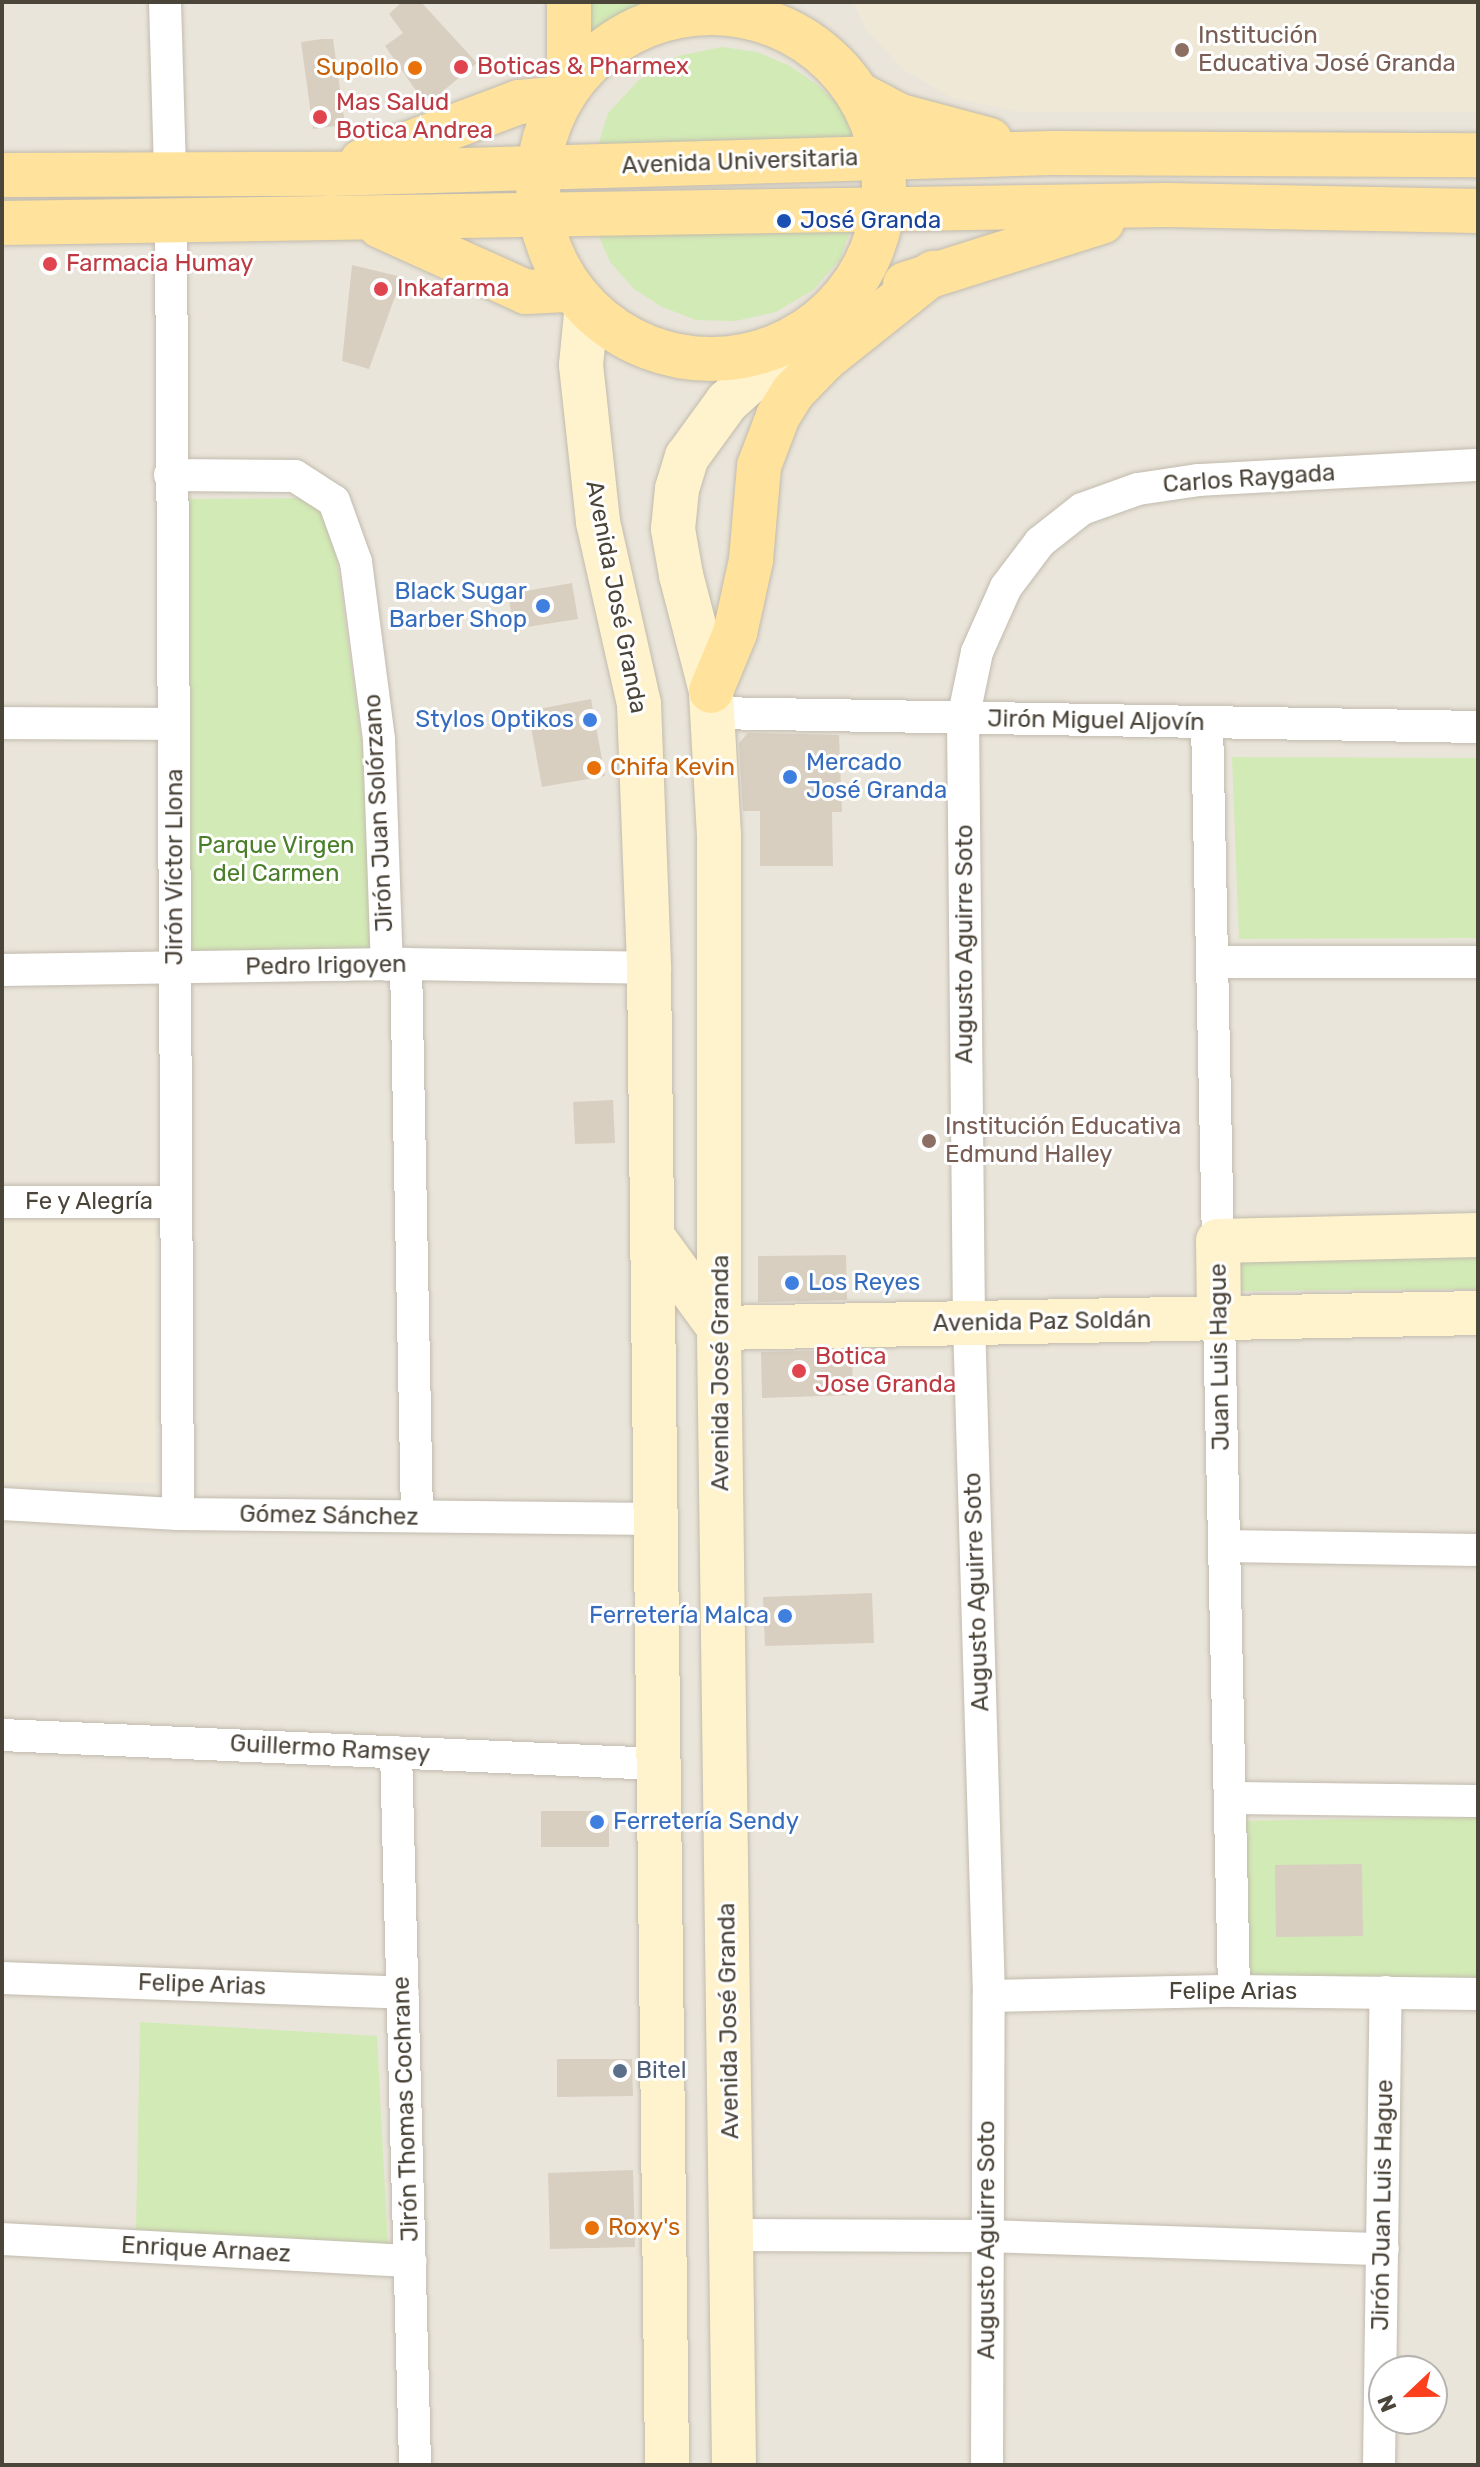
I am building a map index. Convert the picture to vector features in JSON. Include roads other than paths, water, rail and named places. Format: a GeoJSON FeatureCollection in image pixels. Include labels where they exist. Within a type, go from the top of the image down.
{"type":"FeatureCollection","features":[{"type":"Feature","properties":{"kind":"main road"},"geometry":{"type":"LineString","coordinates":[[563,89],[569,2]]}},
{"type":"Feature","properties":{"kind":"main road"},"geometry":{"type":"LineString","coordinates":[[801,2],[806,18],[850,80],[888,158],[888,211],[860,282],[819,323]]}},
{"type":"Feature","properties":{"kind":"main road"},"geometry":{"type":"LineString","coordinates":[[576,302],[549,251],[540,217],[536,169],[541,134],[563,89],[588,62],[633,36],[697,17],[733,18],[771,25],[806,41],[850,80],[923,124],[1051,153]]}},
{"type":"Feature","properties":{"kind":"main road"},"geometry":{"type":"LineString","coordinates":[[330,174],[494,110],[563,89]]}},
{"type":"Feature","properties":{"kind":"main road","name":"Avenida Universitaria"},"geometry":{"type":"LineString","coordinates":[[2,175],[330,174],[1051,153],[1478,155]]}},
{"type":"Feature","properties":{"kind":"main road","name":"Avenida Universitaria"},"geometry":{"type":"LineString","coordinates":[[2,223],[367,220],[1166,205],[1478,211]]}},
{"type":"Feature","properties":{"kind":"main road"},"geometry":{"type":"LineString","coordinates":[[367,220],[526,292],[576,302],[652,345],[729,355],[767,349],[933,273],[1166,205]]}},
{"type":"Feature","properties":{"kind":"main road"},"geometry":{"type":"LineString","coordinates":[[712,702],[735,633],[751,560],[759,466],[778,416],[793,392],[826,358],[933,273]]}},
{"type":"Feature","properties":{"kind":"main road","name":"Avenida José Granda"},"geometry":{"type":"LineString","coordinates":[[576,302],[598,522],[639,704],[649,968],[667,2465]]}},
{"type":"Feature","properties":{"kind":"main road","name":"Avenida José Granda"},"geometry":{"type":"LineString","coordinates":[[734,2465],[719,1328],[719,836],[712,702],[673,529],[677,489],[687,457],[727,402],[819,323]]}},
{"type":"Feature","properties":{"kind":"main road"},"geometry":{"type":"LineString","coordinates":[[1218,1241],[1478,1235]]}},
{"type":"Feature","properties":{"kind":"main road"},"geometry":{"type":"LineString","coordinates":[[652,1236],[719,1328]]}},
{"type":"Feature","properties":{"kind":"main road","name":"Juan Luis Hague"},"geometry":{"type":"LineString","coordinates":[[1218,1241],[1219,1318]]}},
{"type":"Feature","properties":{"kind":"main road","name":"Avenida Paz Soldán"},"geometry":{"type":"LineString","coordinates":[[719,1328],[1478,1313]]}},
{"type":"Feature","properties":{"kind":"street"},"geometry":{"type":"LineString","coordinates":[[165,2],[170,173]]}},
{"type":"Feature","properties":{"kind":"street","name":"Jirón Víctor Llona"},"geometry":{"type":"LineString","coordinates":[[171,221],[178,1514]]}},
{"type":"Feature","properties":{"kind":"street","name":"Carlos Raygada"},"geometry":{"type":"LineString","coordinates":[[963,719],[977,652],[1006,587],[1040,542],[1082,509],[1138,489],[1199,480],[1478,465]]}},
{"type":"Feature","properties":{"kind":"street","name":"Jirón Juan Solórzano"},"geometry":{"type":"LineString","coordinates":[[170,475],[295,476],[334,501],[356,562],[379,740],[396,964],[417,1516]]}},
{"type":"Feature","properties":{"kind":"street","name":"Jirón Miguel Aljovín"},"geometry":{"type":"LineString","coordinates":[[712,702],[963,719],[1478,727]]}},
{"type":"Feature","properties":{"kind":"street","name":"Augusto Aguirre Soto"},"geometry":{"type":"LineString","coordinates":[[963,719],[969,1323],[989,1996],[987,2465]]}},
{"type":"Feature","properties":{"kind":"street","name":"Juan Luis Hague"},"geometry":{"type":"LineString","coordinates":[[1207,722],[1218,1241]]}},
{"type":"Feature","properties":{"kind":"street"},"geometry":{"type":"LineString","coordinates":[[2,723],[174,724]]}},
{"type":"Feature","properties":{"kind":"street"},"geometry":{"type":"LineString","coordinates":[[1212,962],[1478,962]]}},
{"type":"Feature","properties":{"kind":"street","name":"Pedro Irigoyen"},"geometry":{"type":"LineString","coordinates":[[2,970],[396,964],[649,968]]}},
{"type":"Feature","properties":{"kind":"street","name":"Fe y Alegría"},"geometry":{"type":"LineString","coordinates":[[2,1202],[176,1202]]}},
{"type":"Feature","properties":{"kind":"street","name":"Juan Luis Hague"},"geometry":{"type":"LineString","coordinates":[[1219,1318],[1234,1991]]}},
{"type":"Feature","properties":{"kind":"street","name":"Gómez Sánchez"},"geometry":{"type":"LineString","coordinates":[[2,1504],[178,1514],[656,1519]]}},
{"type":"Feature","properties":{"kind":"street"},"geometry":{"type":"LineString","coordinates":[[1224,1546],[1478,1550]]}},
{"type":"Feature","properties":{"kind":"street","name":"Guillermo Ramsey"},"geometry":{"type":"LineString","coordinates":[[2,1735],[658,1764]]}},
{"type":"Feature","properties":{"kind":"street","name":"Jirón Thomas Cochrane"},"geometry":{"type":"LineString","coordinates":[[396,1752],[415,2465]]}},
{"type":"Feature","properties":{"kind":"street"},"geometry":{"type":"LineString","coordinates":[[1230,1798],[1478,1801]]}},
{"type":"Feature","properties":{"kind":"street","name":"Felipe Arias"},"geometry":{"type":"LineString","coordinates":[[2,1978],[403,1993]]}},
{"type":"Feature","properties":{"kind":"street","name":"Felipe Arias"},"geometry":{"type":"LineString","coordinates":[[989,1996],[1234,1991],[1478,1994]]}},
{"type":"Feature","properties":{"kind":"street","name":"Jirón Juan Luis Hague"},"geometry":{"type":"LineString","coordinates":[[1379,2465],[1386,1992]]}},
{"type":"Feature","properties":{"kind":"street"},"geometry":{"type":"LineString","coordinates":[[732,2235],[986,2236],[1383,2249]]}},
{"type":"Feature","properties":{"kind":"street","name":"Enrique Arnaez"},"geometry":{"type":"LineString","coordinates":[[2,2239],[410,2261]]}},
{"type":"Feature","properties":{"kind":"place","name":"Institución Educativa José Granda"},"geometry":{"type":"Point","coordinates":[1182,50]}},
{"type":"Feature","properties":{"kind":"place","name":"Boticas & Pharmex"},"geometry":{"type":"Point","coordinates":[461,67]}},
{"type":"Feature","properties":{"kind":"place","name":"Supollo"},"geometry":{"type":"Point","coordinates":[415,68]}},
{"type":"Feature","properties":{"kind":"place","name":"Mas Salud Botica Andrea"},"geometry":{"type":"Point","coordinates":[320,117]}},
{"type":"Feature","properties":{"kind":"place","name":"José Granda"},"geometry":{"type":"Point","coordinates":[784,221]}},
{"type":"Feature","properties":{"kind":"place","name":"Farmacia Humay"},"geometry":{"type":"Point","coordinates":[50,264]}},
{"type":"Feature","properties":{"kind":"place","name":"Inkafarma"},"geometry":{"type":"Point","coordinates":[381,289]}},
{"type":"Feature","properties":{"kind":"place","name":"Black Sugar Barber Shop"},"geometry":{"type":"Point","coordinates":[543,606]}},
{"type":"Feature","properties":{"kind":"place","name":"Stylos Optikos"},"geometry":{"type":"Point","coordinates":[590,720]}},
{"type":"Feature","properties":{"kind":"place","name":"Chifa Kevin"},"geometry":{"type":"Point","coordinates":[594,768]}},
{"type":"Feature","properties":{"kind":"place","name":"Mercado José Granda"},"geometry":{"type":"Point","coordinates":[790,777]}},
{"type":"Feature","properties":{"kind":"place","name":"Institución Educativa Edmund Halley"},"geometry":{"type":"Point","coordinates":[929,1141]}},
{"type":"Feature","properties":{"kind":"place","name":"Los Reyes"},"geometry":{"type":"Point","coordinates":[792,1283]}},
{"type":"Feature","properties":{"kind":"place","name":"Botica Jose Granda"},"geometry":{"type":"Point","coordinates":[799,1371]}},
{"type":"Feature","properties":{"kind":"place","name":"Ferretería Malca"},"geometry":{"type":"Point","coordinates":[785,1616]}},
{"type":"Feature","properties":{"kind":"place","name":"Ferretería Sendy"},"geometry":{"type":"Point","coordinates":[597,1822]}},
{"type":"Feature","properties":{"kind":"place","name":"Bitel"},"geometry":{"type":"Point","coordinates":[620,2071]}},
{"type":"Feature","properties":{"kind":"place","name":"Roxy's"},"geometry":{"type":"Point","coordinates":[592,2228]}},
{"type":"Feature","properties":{"kind":"park label","name":"Parque Virgen del Carmen"},"geometry":{"type":"Point","coordinates":[276,860]}}]}
